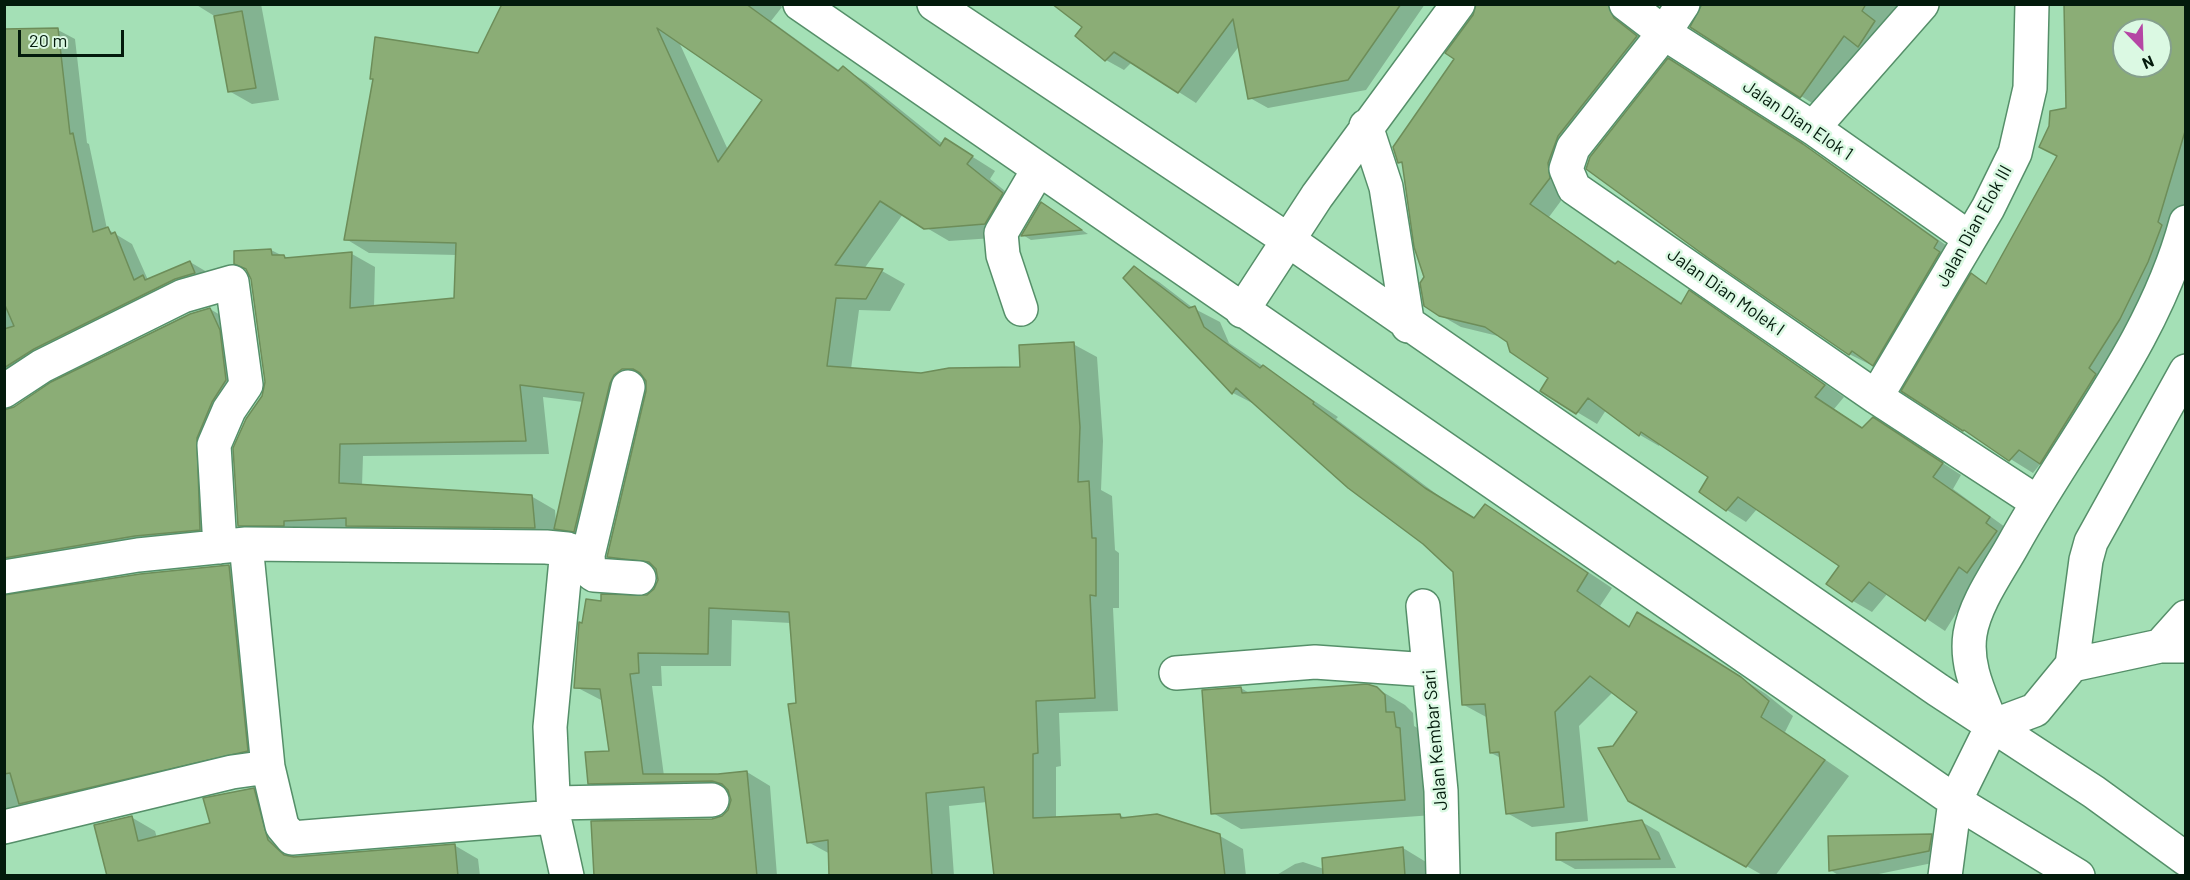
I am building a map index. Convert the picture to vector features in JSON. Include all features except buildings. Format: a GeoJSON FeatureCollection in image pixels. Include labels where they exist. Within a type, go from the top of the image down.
{"type":"FeatureCollection","features":[{"type":"Feature","properties":{"kind":"street"},"geometry":{"type":"LineString","coordinates":[[800,4],[1954,801],[2078,876]]}},
{"type":"Feature","properties":{"kind":"street"},"geometry":{"type":"LineString","coordinates":[[934,4],[1287,240],[1408,326],[1992,726],[2094,792],[2186,859]]}},
{"type":"Feature","properties":{"kind":"street"},"geometry":{"type":"LineString","coordinates":[[1242,311],[1287,240],[1366,126],[1458,4]]}},
{"type":"Feature","properties":{"kind":"street","name":"Jalan Dian Elok 1"},"geometry":{"type":"LineString","coordinates":[[1626,4],[1664,33],[1813,128],[1968,237]]}},
{"type":"Feature","properties":{"kind":"street","name":"Jalan Dian Molek I"},"geometry":{"type":"LineString","coordinates":[[1683,4],[1664,33],[1573,148],[1566,163],[1568,178],[1574,188],[1876,397],[2037,502]]}},
{"type":"Feature","properties":{"kind":"street"},"geometry":{"type":"LineString","coordinates":[[1813,128],[1922,4]]}},
{"type":"Feature","properties":{"kind":"street","name":"Jalan Dian Elok III"},"geometry":{"type":"LineString","coordinates":[[1876,397],[1968,237],[1988,208],[2015,153],[2030,88],[2032,4]]}},
{"type":"Feature","properties":{"kind":"street"},"geometry":{"type":"LineString","coordinates":[[1366,126],[1386,187],[1408,326]]}},
{"type":"Feature","properties":{"kind":"street"},"geometry":{"type":"LineString","coordinates":[[1021,309],[1003,255],[1001,233],[1038,170]]}},
{"type":"Feature","properties":{"kind":"street"},"geometry":{"type":"LineString","coordinates":[[1992,726],[1970,666],[1970,634],[1983,601],[2037,502],[2092,420],[2137,341],[2178,250],[2186,222]]}},
{"type":"Feature","properties":{"kind":"street"},"geometry":{"type":"LineString","coordinates":[[4,391],[42,366],[183,296],[232,282],[246,385],[229,410],[214,445],[233,546],[268,767],[282,826],[292,838],[554,810],[712,800]]}},
{"type":"Feature","properties":{"kind":"street"},"geometry":{"type":"LineString","coordinates":[[1945,876],[1954,801],[1992,726],[2035,710],[2072,665],[2086,560],[2091,542],[2186,371]]}},
{"type":"Feature","properties":{"kind":"street"},"geometry":{"type":"LineString","coordinates":[[567,876],[551,790],[550,727],[578,552],[628,387]]}},
{"type":"Feature","properties":{"kind":"street"},"geometry":{"type":"LineString","coordinates":[[4,577],[138,555],[233,546],[546,547],[578,552]]}},
{"type":"Feature","properties":{"kind":"street"},"geometry":{"type":"LineString","coordinates":[[578,552],[589,571],[594,575],[639,578]]}},
{"type":"Feature","properties":{"kind":"street","name":"Jalan Kembar Sari"},"geometry":{"type":"LineString","coordinates":[[1423,606],[1441,791],[1443,876]]}},
{"type":"Feature","properties":{"kind":"street"},"geometry":{"type":"LineString","coordinates":[[2072,665],[2173,646],[2186,616]]}},
{"type":"Feature","properties":{"kind":"street"},"geometry":{"type":"LineString","coordinates":[[1176,673],[1314,662],[1430,670]]}},
{"type":"Feature","properties":{"kind":"street"},"geometry":{"type":"LineString","coordinates":[[4,827],[232,772],[268,767]]}}]}
